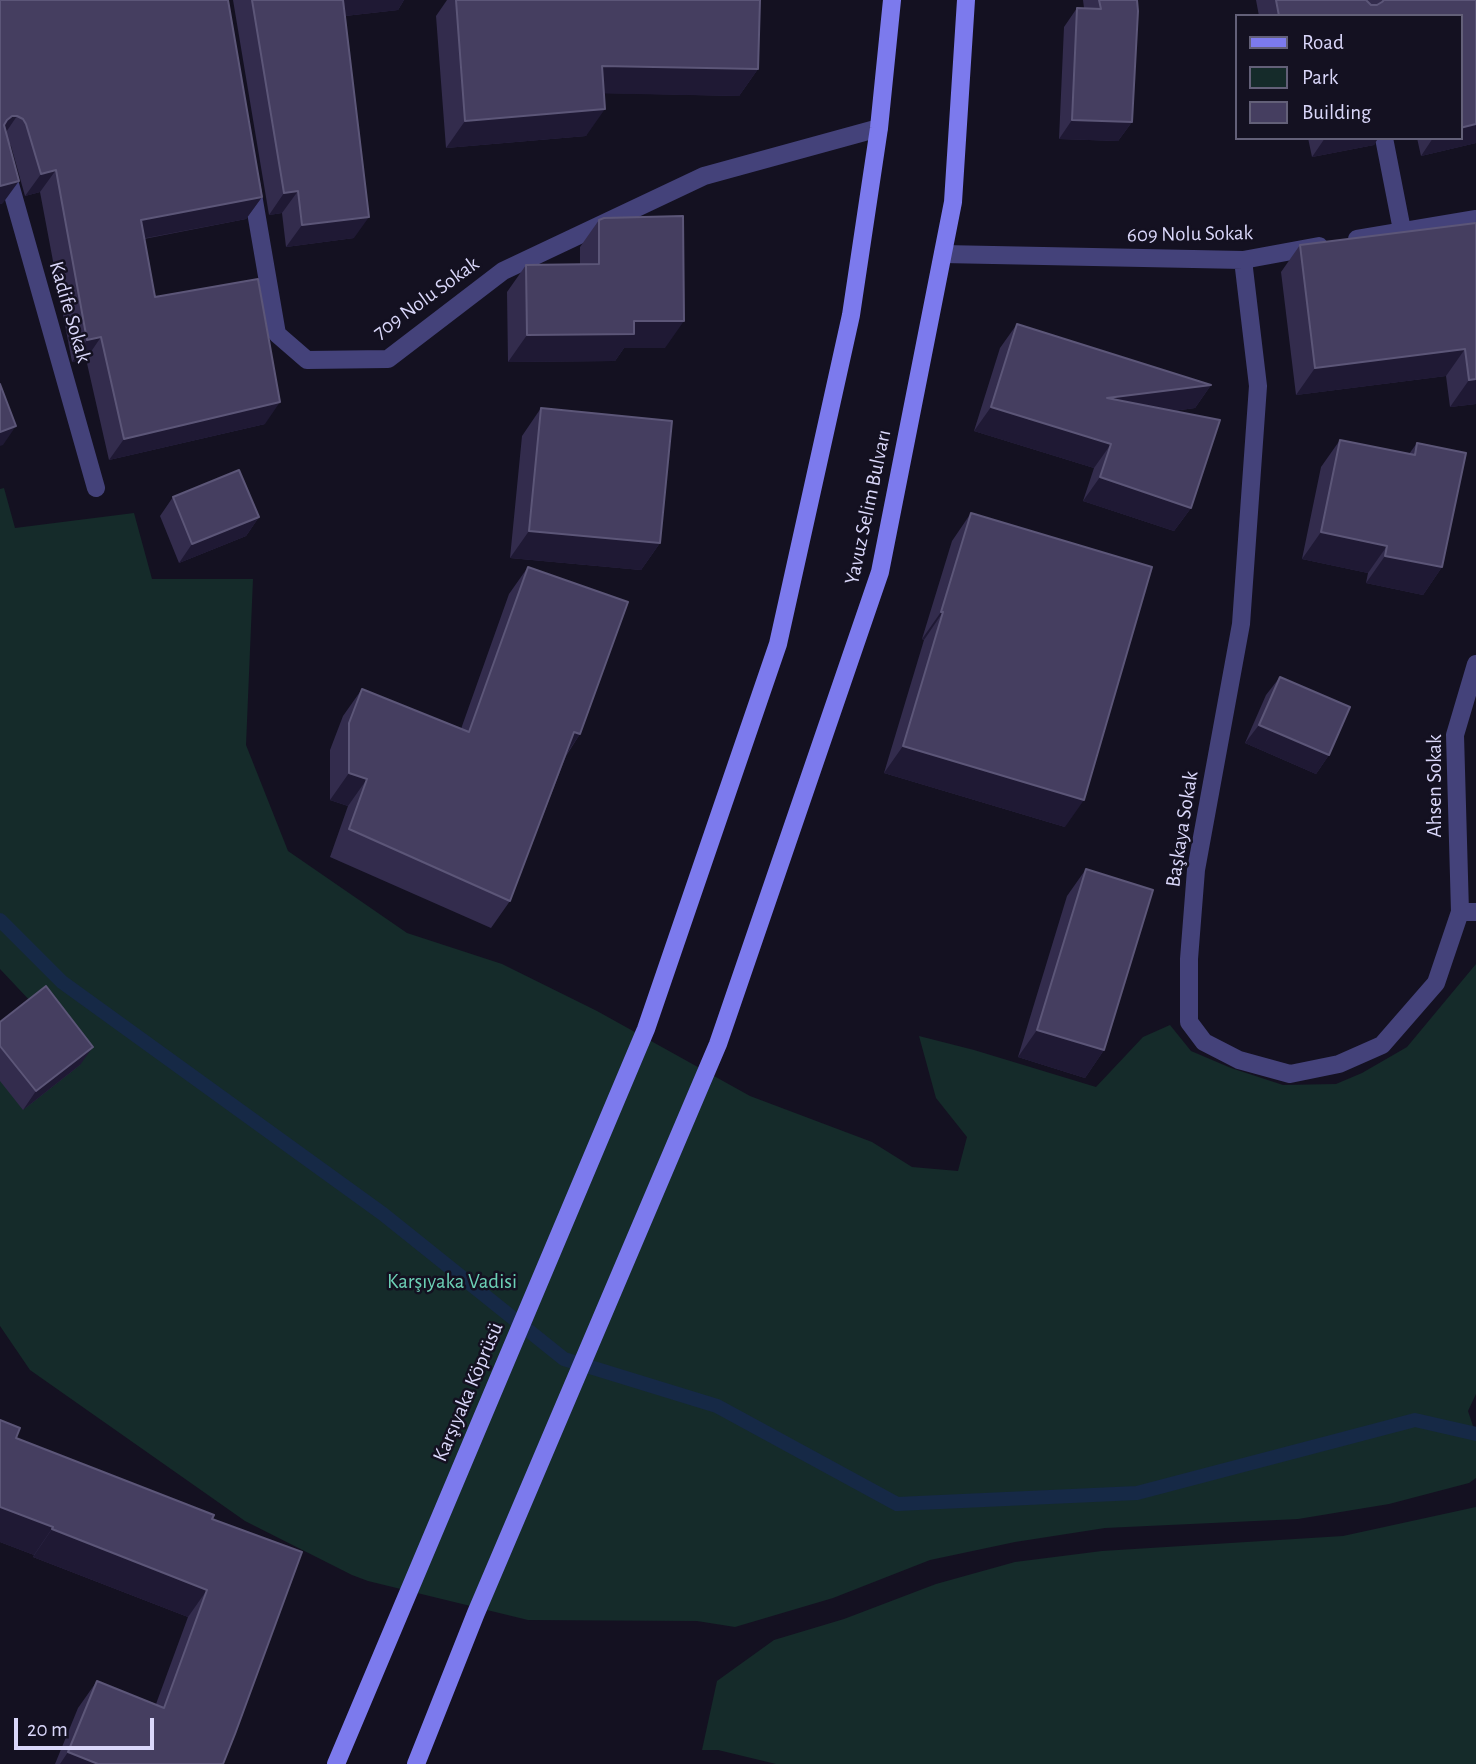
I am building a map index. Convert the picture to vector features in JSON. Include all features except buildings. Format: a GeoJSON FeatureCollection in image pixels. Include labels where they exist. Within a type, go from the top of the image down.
{"type":"FeatureCollection","features":[{"type":"Feature","properties":{"kind":"main road"},"geometry":{"type":"LineString","coordinates":[[879,128],[892,0]]}},
{"type":"Feature","properties":{"kind":"main road","name":"Yavuz Selim Bulvarı"},"geometry":{"type":"LineString","coordinates":[[416,1764],[476,1613],[718,1044],[880,572],[953,202],[965,0]]}},
{"type":"Feature","properties":{"kind":"main road","name":"Karşıyaka Köprüsü"},"geometry":{"type":"LineString","coordinates":[[336,1764],[646,1029],[778,644],[851,315],[879,128]]}},
{"type":"Feature","properties":{"kind":"street","name":"709 Nolu Sokak"},"geometry":{"type":"LineString","coordinates":[[248,160],[277,334],[307,360],[388,359],[503,271],[691,182],[704,176],[879,128]]}},
{"type":"Feature","properties":{"kind":"street"},"geometry":{"type":"LineString","coordinates":[[1384,140],[1402,230]]}},
{"type":"Feature","properties":{"kind":"street","name":"Kadife Sokak"},"geometry":{"type":"LineString","coordinates":[[0,149],[96,488]]}},
{"type":"Feature","properties":{"kind":"street","name":"609 Nolu Sokak"},"geometry":{"type":"LineString","coordinates":[[943,254],[1243,260],[1476,219]]}},
{"type":"Feature","properties":{"kind":"street","name":"Başkaya Sokak"},"geometry":{"type":"LineString","coordinates":[[1243,260],[1258,386],[1241,624],[1196,870],[1189,959],[1189,1022],[1204,1042],[1239,1060],[1290,1074],[1339,1064],[1382,1045],[1436,983],[1468,912]]}},
{"type":"Feature","properties":{"kind":"street","name":"Ahsen Sokak"},"geometry":{"type":"LineString","coordinates":[[1468,912],[1455,735],[1476,664]]}},
{"type":"Feature","properties":{"kind":"green space","name":"Karşıyaka Vadisi"},"geometry":{"type":"Polygon","coordinates":[[[4,488],[15,528],[134,513],[152,579],[253,579],[246,745],[288,851],[407,933],[502,964],[597,1011],[750,1096],[872,1142],[912,1167],[958,1171],[967,1137],[936,1098],[919,1036],[1096,1087],[1143,1037],[1170,1025],[1191,1051],[1231,1068],[1283,1085],[1336,1084],[1362,1073],[1407,1047],[1476,964],[1476,1394],[1468,1411],[1476,1435],[1476,1478],[1469,1483],[1389,1504],[1298,1519],[1105,1528],[1015,1542],[930,1560],[833,1598],[735,1627],[697,1621],[528,1620],[368,1581],[245,1521],[30,1370],[0,1326],[0,1030],[33,1004],[0,969],[0,489],[4,488]]]}},
{"type":"Feature","properties":{"kind":"green space"},"geometry":{"type":"Polygon","coordinates":[[[1476,1507],[1476,1764],[776,1764],[718,1750],[702,1750],[717,1681],[774,1640],[844,1619],[936,1584],[1015,1562],[1102,1551],[1343,1536],[1476,1507]]]}},
{"type":"Feature","properties":{"kind":"waterway"},"geometry":{"type":"LineString","coordinates":[[0,920],[62,982],[383,1214],[564,1359],[717,1406],[897,1504],[1137,1493],[1415,1420],[1476,1434]]}}]}
